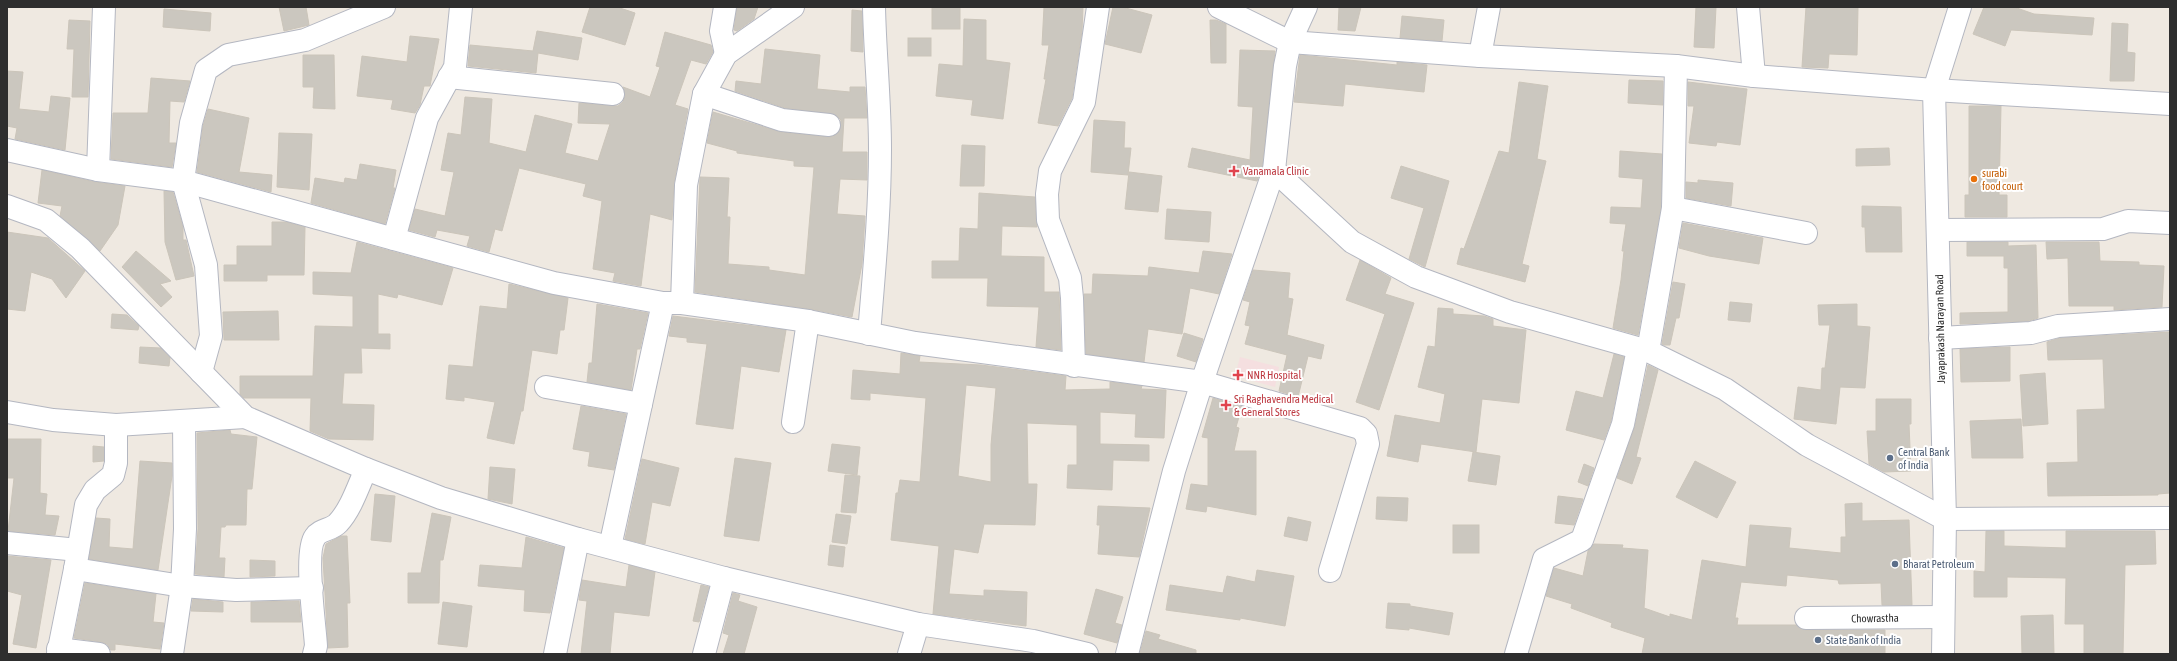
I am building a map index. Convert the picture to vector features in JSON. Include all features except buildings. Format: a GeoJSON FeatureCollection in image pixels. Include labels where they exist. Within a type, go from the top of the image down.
{"type":"FeatureCollection","features":[{"type":"Feature","properties":{"kind":"street"},"geometry":{"type":"LineString","coordinates":[[98,170],[104,7]]}},
{"type":"Feature","properties":{"kind":"street"},"geometry":{"type":"LineString","coordinates":[[202,372],[210,336],[206,265],[183,181],[191,123],[206,70],[228,55],[305,40],[384,7]]}},
{"type":"Feature","properties":{"kind":"street"},"geometry":{"type":"LineString","coordinates":[[394,238],[427,118],[455,67],[461,7]]}},
{"type":"Feature","properties":{"kind":"street"},"geometry":{"type":"LineString","coordinates":[[725,7],[721,31],[726,54]]}},
{"type":"Feature","properties":{"kind":"street"},"geometry":{"type":"LineString","coordinates":[[610,547],[641,404],[673,303],[686,185],[704,94],[726,54],[793,7]]}},
{"type":"Feature","properties":{"kind":"street"},"geometry":{"type":"LineString","coordinates":[[869,334],[879,195],[880,147],[874,53],[874,7]]}},
{"type":"Feature","properties":{"kind":"street"},"geometry":{"type":"LineString","coordinates":[[1074,366],[1070,278],[1048,220],[1047,194],[1050,171],[1084,102],[1098,7]]}},
{"type":"Feature","properties":{"kind":"street"},"geometry":{"type":"LineString","coordinates":[[1218,7],[1290,42],[1480,56],[1676,66],[1754,76],[1934,90],[2170,104]]}},
{"type":"Feature","properties":{"kind":"street"},"geometry":{"type":"LineString","coordinates":[[1127,654],[1174,471],[1202,382],[1274,170],[1285,66],[1290,42],[1306,7]]}},
{"type":"Feature","properties":{"kind":"street"},"geometry":{"type":"LineString","coordinates":[[1480,56],[1490,7]]}},
{"type":"Feature","properties":{"kind":"street"},"geometry":{"type":"LineString","coordinates":[[1748,7],[1754,76]]}},
{"type":"Feature","properties":{"kind":"street","name":"Jayaprakash Narayan Road"},"geometry":{"type":"LineString","coordinates":[[1943,654],[1945,519],[1934,90],[1960,7]]}},
{"type":"Feature","properties":{"kind":"street"},"geometry":{"type":"LineString","coordinates":[[1516,654],[1544,559],[1582,540],[1623,424],[1643,350],[1673,208],[1676,66]]}},
{"type":"Feature","properties":{"kind":"street"},"geometry":{"type":"LineString","coordinates":[[449,77],[613,94]]}},
{"type":"Feature","properties":{"kind":"street"},"geometry":{"type":"LineString","coordinates":[[704,94],[782,120],[829,125]]}},
{"type":"Feature","properties":{"kind":"street"},"geometry":{"type":"LineString","coordinates":[[7,150],[98,170],[183,181],[554,283],[673,303],[808,321],[915,343],[1074,366],[1202,382],[1360,428],[1366,434],[1368,444],[1330,571]]}},
{"type":"Feature","properties":{"kind":"street"},"geometry":{"type":"LineString","coordinates":[[1274,170],[1352,242],[1416,277],[1510,312],[1643,350],[1725,389],[1807,445],[1945,519],[2170,518]]}},
{"type":"Feature","properties":{"kind":"street"},"geometry":{"type":"LineString","coordinates":[[7,206],[46,220],[80,248],[245,417],[366,469],[441,498],[578,539],[724,578],[918,624],[1032,647],[1086,654]]}},
{"type":"Feature","properties":{"kind":"street"},"geometry":{"type":"LineString","coordinates":[[1673,208],[1806,233]]}},
{"type":"Feature","properties":{"kind":"street"},"geometry":{"type":"LineString","coordinates":[[1938,230],[2103,229],[2128,222],[2170,223]]}},
{"type":"Feature","properties":{"kind":"street"},"geometry":{"type":"LineString","coordinates":[[1940,338],[2031,333],[2058,326],[2170,320]]}},
{"type":"Feature","properties":{"kind":"street"},"geometry":{"type":"LineString","coordinates":[[793,422],[808,321]]}},
{"type":"Feature","properties":{"kind":"street"},"geometry":{"type":"LineString","coordinates":[[546,387],[641,404]]}},
{"type":"Feature","properties":{"kind":"street"},"geometry":{"type":"LineString","coordinates":[[7,412],[53,420],[116,425],[184,422],[245,417]]}},
{"type":"Feature","properties":{"kind":"street"},"geometry":{"type":"LineString","coordinates":[[172,654],[182,586],[185,528],[184,422]]}},
{"type":"Feature","properties":{"kind":"street"},"geometry":{"type":"LineString","coordinates":[[99,654],[58,652],[77,559],[86,504],[96,490],[113,475],[116,463],[116,425]]}},
{"type":"Feature","properties":{"kind":"street"},"geometry":{"type":"LineString","coordinates":[[314,654],[316,646],[310,553],[314,538],[319,533],[336,525],[344,516],[366,469]]}},
{"type":"Feature","properties":{"kind":"street"},"geometry":{"type":"LineString","coordinates":[[555,654],[578,539]]}},
{"type":"Feature","properties":{"kind":"street"},"geometry":{"type":"LineString","coordinates":[[7,543],[182,586],[236,590],[312,588]]}},
{"type":"Feature","properties":{"kind":"street"},"geometry":{"type":"LineString","coordinates":[[704,654],[724,578]]}},
{"type":"Feature","properties":{"kind":"street","name":"Chowrastha"},"geometry":{"type":"LineString","coordinates":[[1806,618],[1943,617]]}},
{"type":"Feature","properties":{"kind":"street"},"geometry":{"type":"LineString","coordinates":[[909,654],[918,624]]}},
{"type":"Feature","properties":{"kind":"shaded area"},"geometry":{"type":"Polygon","coordinates":[[[1240,357],[1279,367],[1275,387],[1235,376],[1240,357]]]}},
{"type":"Feature","properties":{"kind":"place","name":"Vanamala Clinic"},"geometry":{"type":"Point","coordinates":[1234,171]}},
{"type":"Feature","properties":{"kind":"place","name":"surabi food court"},"geometry":{"type":"Point","coordinates":[1974,179]}},
{"type":"Feature","properties":{"kind":"place","name":"NNR Hospital"},"geometry":{"type":"Point","coordinates":[1238,375]}},
{"type":"Feature","properties":{"kind":"place","name":"Sri Raghavendra Medical & General Stores"},"geometry":{"type":"Point","coordinates":[1226,405]}},
{"type":"Feature","properties":{"kind":"place","name":"Central Bank of India"},"geometry":{"type":"Point","coordinates":[1890,458]}},
{"type":"Feature","properties":{"kind":"place","name":"Bharat Petroleum"},"geometry":{"type":"Point","coordinates":[1895,564]}},
{"type":"Feature","properties":{"kind":"place","name":"State Bank of India"},"geometry":{"type":"Point","coordinates":[1818,640]}}]}
